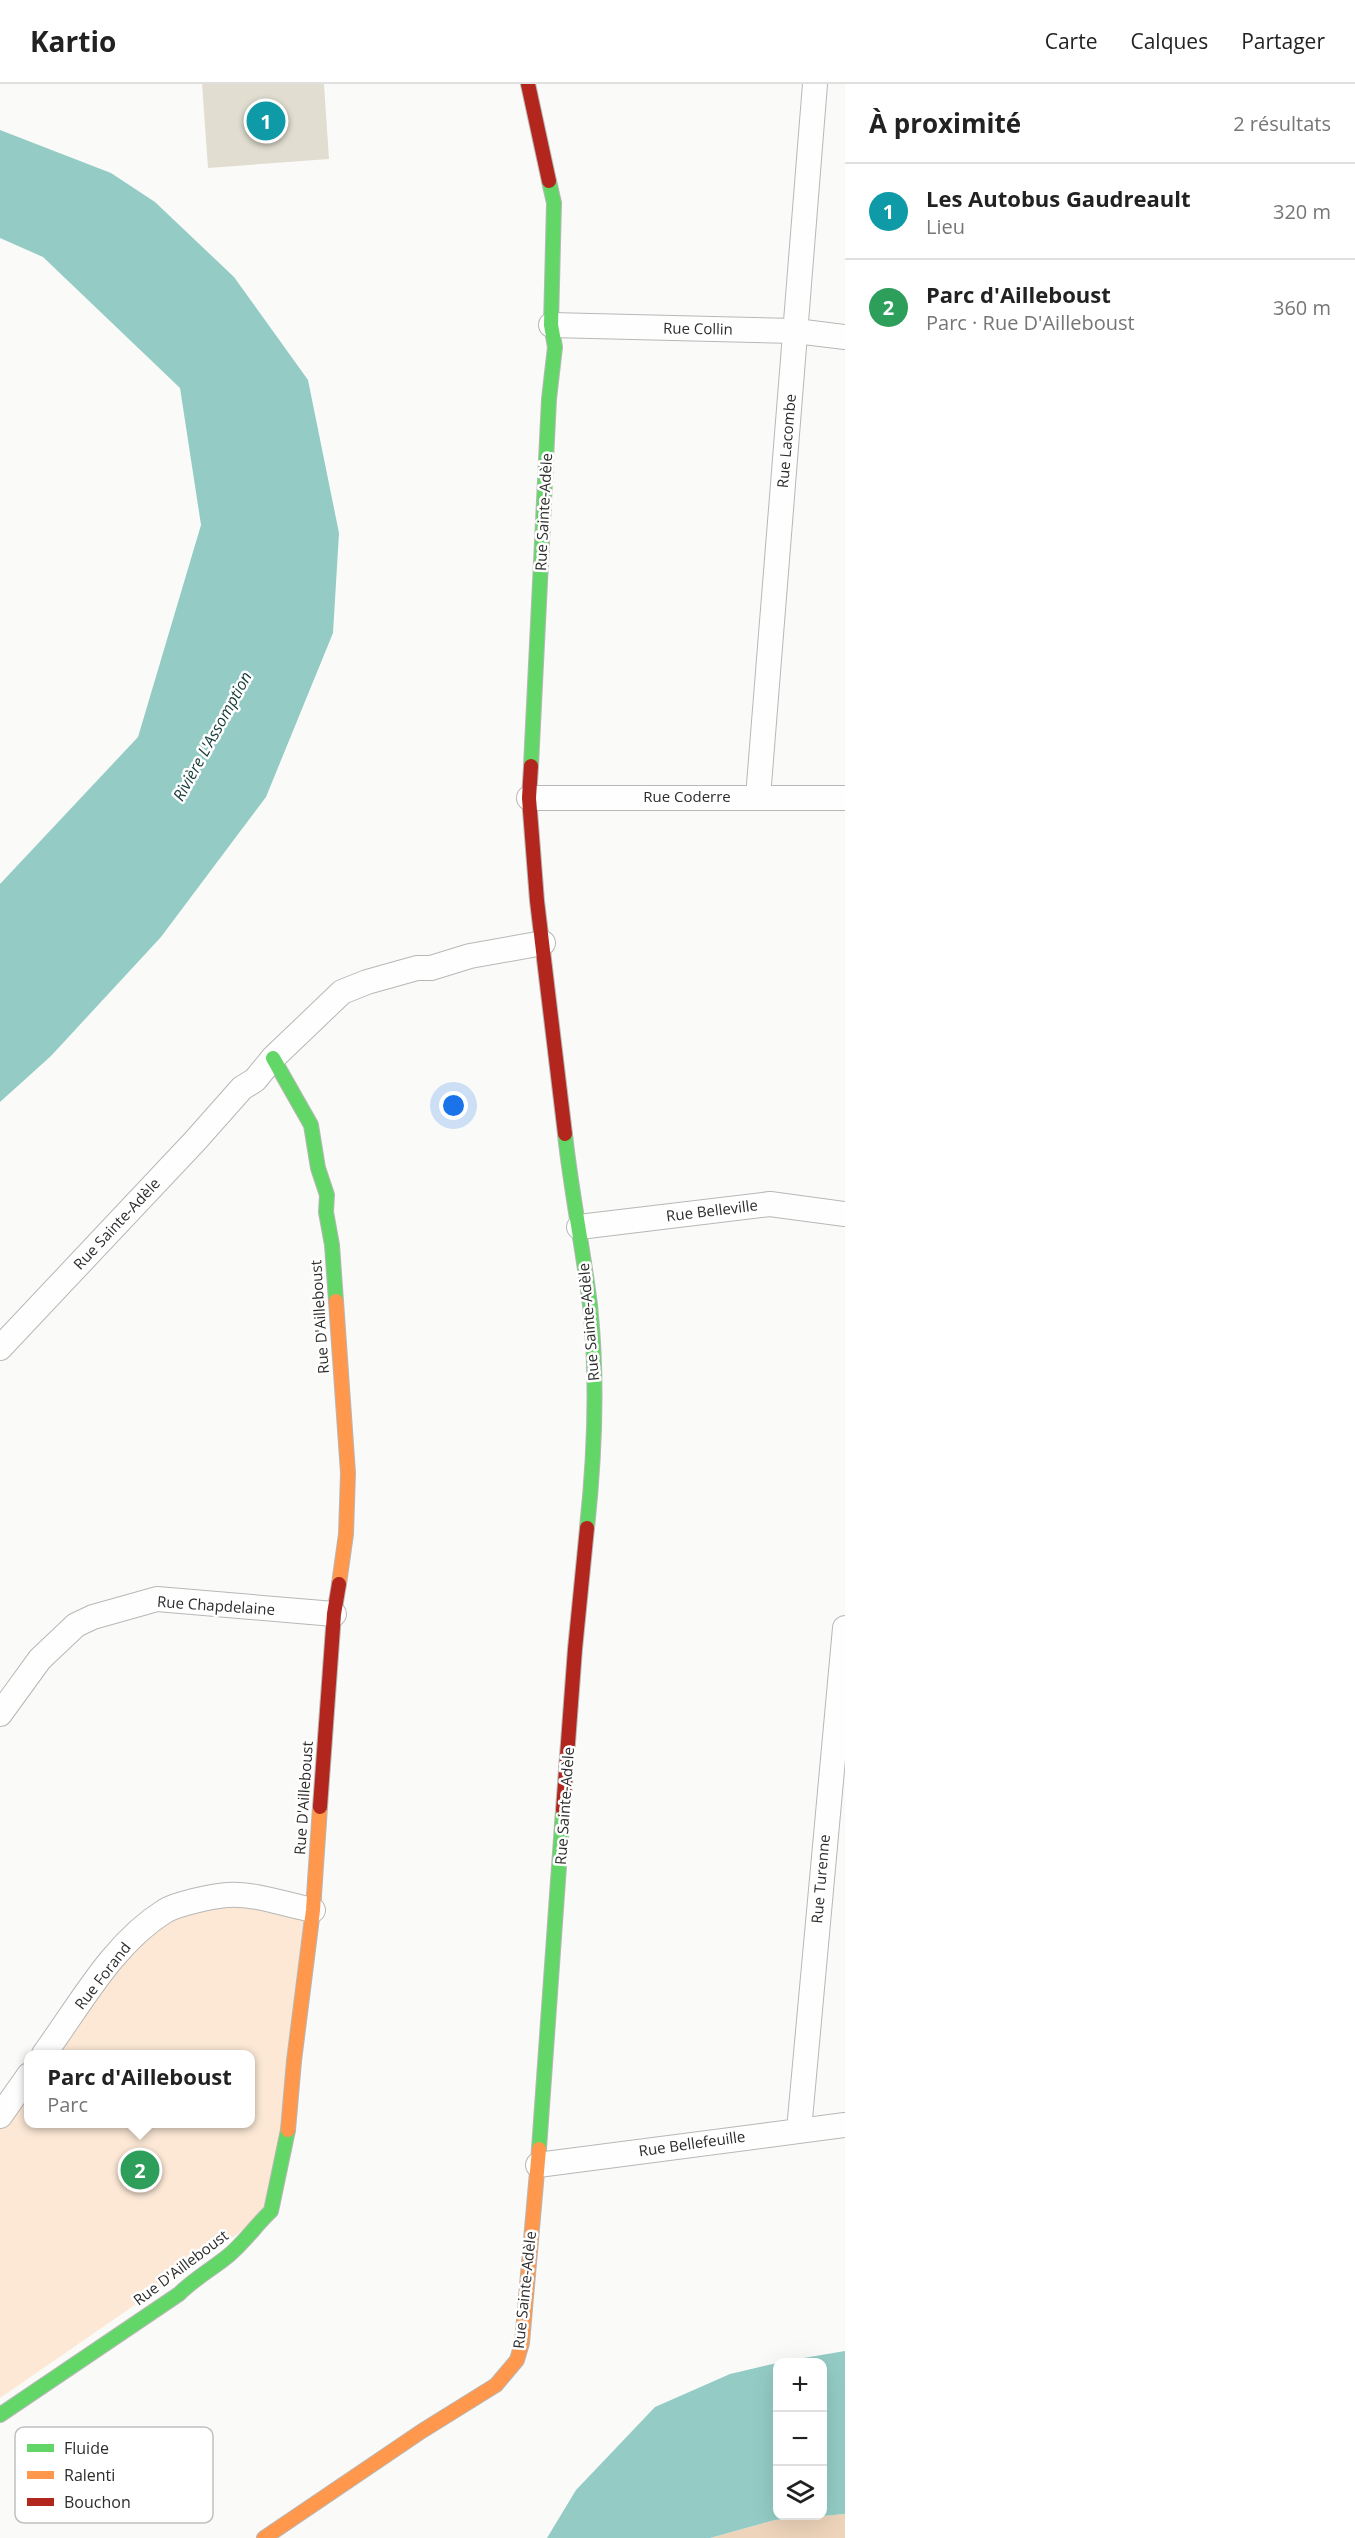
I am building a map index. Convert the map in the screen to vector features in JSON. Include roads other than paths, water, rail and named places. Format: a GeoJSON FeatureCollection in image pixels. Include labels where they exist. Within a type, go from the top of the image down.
{"type":"FeatureCollection","features":[{"type":"Feature","properties":{"kind":"street","name":"Rue Sainte-Adèle"},"geometry":{"type":"LineString","coordinates":[[264,2538],[409,2441],[420,2430],[447,2414],[460,2410],[489,2391],[511,2370],[518,2359],[523,2333],[538,2165],[575,1649],[595,1450],[594,1422],[597,1407],[590,1306],[567,1162],[529,798],[549,399],[555,347],[551,325],[554,203],[528,84]]}},
{"type":"Feature","properties":{"kind":"street","name":"Rue Lacombe"},"geometry":{"type":"LineString","coordinates":[[758,797],[815,84]]}},
{"type":"Feature","properties":{"kind":"street","name":"Rue Collin"},"geometry":{"type":"LineString","coordinates":[[551,325],[796,331],[845,337]]}},
{"type":"Feature","properties":{"kind":"street","name":"Rue Coderre"},"geometry":{"type":"LineString","coordinates":[[529,798],[845,798]]}},
{"type":"Feature","properties":{"kind":"street","name":"Rue Sainte-Adèle"},"geometry":{"type":"LineString","coordinates":[[0,1348],[242,1088],[255,1080],[273,1058],[342,992],[367,982],[417,968],[430,968],[470,956],[543,943]]}},
{"type":"Feature","properties":{"kind":"street","name":"Rue D'Ailleboust"},"geometry":{"type":"LineString","coordinates":[[3,2408],[179,2294],[197,2277],[228,2256],[257,2228],[262,2219],[271,2211],[290,2120],[294,2061],[313,1910],[334,1614],[346,1534],[348,1473],[332,1245],[326,1212],[327,1195],[318,1168],[311,1125],[273,1058]]}},
{"type":"Feature","properties":{"kind":"street","name":"Rue Belleville"},"geometry":{"type":"LineString","coordinates":[[579,1227],[770,1204],[845,1214]]}},
{"type":"Feature","properties":{"kind":"street","name":"Rue Chapdelaine"},"geometry":{"type":"LineString","coordinates":[[0,1714],[40,1659],[76,1625],[93,1617],[157,1599],[334,1614]]}},
{"type":"Feature","properties":{"kind":"street","name":"Rue Turenne"},"geometry":{"type":"LineString","coordinates":[[799,2130],[836,1820],[845,1628]]}},
{"type":"Feature","properties":{"kind":"street","name":"Rue Forand"},"geometry":{"type":"LineString","coordinates":[[48,2050],[118,1952],[167,1909],[226,1895],[239,1895],[313,1910]]}},
{"type":"Feature","properties":{"kind":"street"},"geometry":{"type":"LineString","coordinates":[[0,2116],[24,2082]]}},
{"type":"Feature","properties":{"kind":"street","name":"Rue Bellefeuille"},"geometry":{"type":"LineString","coordinates":[[538,2165],[845,2125]]}},
{"type":"Feature","properties":{"kind":"water","name":"Rivière L'Assomption"},"geometry":{"type":"Polygon","coordinates":[[[0,130],[111,173],[155,202],[234,277],[308,380],[339,533],[333,633],[266,797],[161,937],[51,1056],[0,1102],[0,884],[138,737],[201,525],[180,388],[43,257],[0,238],[0,130]]]}},
{"type":"Feature","properties":{"kind":"water"},"geometry":{"type":"Polygon","coordinates":[[[845,2351],[845,2514],[827,2516],[827,2358],[804,2358],[845,2351]]]}},
{"type":"Feature","properties":{"kind":"water"},"geometry":{"type":"Polygon","coordinates":[[[773,2364],[773,2520],[775,2520],[710,2538],[547,2538],[576,2490],[655,2407],[730,2374],[773,2364]]]}},
{"type":"Feature","properties":{"kind":"place","name":"Les Autobus Gaudreault"},"geometry":{"type":"Point","coordinates":[266,121]}},
{"type":"Feature","properties":{"kind":"place","name":"Parc d'Ailleboust"},"geometry":{"type":"Point","coordinates":[140,2170]}}]}
